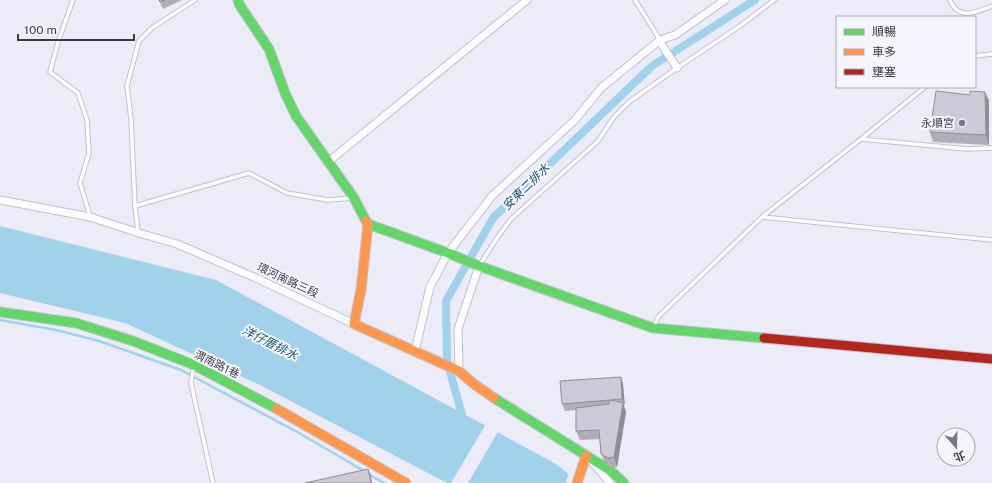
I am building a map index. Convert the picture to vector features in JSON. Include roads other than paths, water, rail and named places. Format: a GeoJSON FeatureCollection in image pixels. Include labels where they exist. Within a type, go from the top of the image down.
{"type":"FeatureCollection","features":[{"type":"Feature","properties":{"kind":"street"},"geometry":{"type":"LineString","coordinates":[[238,0],[239,4],[269,49],[285,93],[296,116],[354,198],[368,224],[361,290],[354,324]]}},
{"type":"Feature","properties":{"kind":"street"},"geometry":{"type":"LineString","coordinates":[[328,162],[527,0]]}},
{"type":"Feature","properties":{"kind":"street"},"geometry":{"type":"LineString","coordinates":[[415,351],[430,287],[451,254],[492,196],[575,120],[601,88],[661,43],[674,36],[725,0]]}},
{"type":"Feature","properties":{"kind":"street"},"geometry":{"type":"LineString","coordinates":[[661,43],[677,68]]}},
{"type":"Feature","properties":{"kind":"street"},"geometry":{"type":"LineString","coordinates":[[0,200],[90,216]]}},
{"type":"Feature","properties":{"kind":"street","name":"環河南路三段"},"geometry":{"type":"LineString","coordinates":[[90,216],[184,247],[256,278],[424,356],[460,371],[474,384],[611,471],[624,483]]}},
{"type":"Feature","properties":{"kind":"street"},"geometry":{"type":"LineString","coordinates":[[368,224],[451,254],[476,265],[653,328],[992,359]]}},
{"type":"Feature","properties":{"kind":"street"},"geometry":{"type":"LineString","coordinates":[[460,371],[458,329],[476,265]]}},
{"type":"Feature","properties":{"kind":"street","name":"渭南路1巷"},"geometry":{"type":"LineString","coordinates":[[0,312],[76,322],[134,341],[194,365],[264,401],[406,483]]}},
{"type":"Feature","properties":{"kind":"street"},"geometry":{"type":"LineString","coordinates":[[577,483],[586,456],[610,483]]}},
{"type":"Feature","properties":{"kind":"lane"},"geometry":{"type":"LineString","coordinates":[[73,0],[58,42],[50,72],[78,93],[87,120],[89,153],[80,183],[90,216]]}},
{"type":"Feature","properties":{"kind":"lane"},"geometry":{"type":"LineString","coordinates":[[139,233],[135,206],[128,86],[139,41],[152,28],[195,0]]}},
{"type":"Feature","properties":{"kind":"lane"},"geometry":{"type":"LineString","coordinates":[[635,0],[661,43]]}},
{"type":"Feature","properties":{"kind":"lane"},"geometry":{"type":"LineString","coordinates":[[476,265],[510,219],[598,141],[614,117],[629,102],[740,26],[774,0]]}},
{"type":"Feature","properties":{"kind":"lane"},"geometry":{"type":"LineString","coordinates":[[950,0],[953,7],[961,12],[975,12],[992,6]]}},
{"type":"Feature","properties":{"kind":"lane"},"geometry":{"type":"LineString","coordinates":[[976,56],[992,54]]}},
{"type":"Feature","properties":{"kind":"lane"},"geometry":{"type":"LineString","coordinates":[[653,328],[658,317],[762,217],[924,88]]}},
{"type":"Feature","properties":{"kind":"lane"},"geometry":{"type":"LineString","coordinates":[[861,139],[967,149],[992,148]]}},
{"type":"Feature","properties":{"kind":"lane"},"geometry":{"type":"LineString","coordinates":[[135,206],[249,174],[287,193],[328,200],[354,198]]}},
{"type":"Feature","properties":{"kind":"lane"},"geometry":{"type":"LineString","coordinates":[[762,217],[992,240]]}},
{"type":"Feature","properties":{"kind":"lane"},"geometry":{"type":"LineString","coordinates":[[194,365],[191,383],[213,483]]}},
{"type":"Feature","properties":{"kind":"water","name":"洋仔厝排水"},"geometry":{"type":"Polygon","coordinates":[[[0,226],[216,280],[556,464],[580,483],[447,483],[260,385],[125,323],[0,293],[0,226]]]}},
{"type":"Feature","properties":{"kind":"waterway","name":"安東二排水"},"geometry":{"type":"LineString","coordinates":[[464,422],[447,361],[446,301],[493,218],[652,66],[755,0]]}},
{"type":"Feature","properties":{"kind":"waterway"},"geometry":{"type":"LineString","coordinates":[[0,320],[56,330],[99,341],[181,370],[299,433],[364,471]]}},
{"type":"Feature","properties":{"kind":"waterway"},"geometry":{"type":"LineString","coordinates":[[368,474],[384,483]]}},
{"type":"Feature","properties":{"kind":"place","name":"永順宮"},"geometry":{"type":"Point","coordinates":[962,123]}}]}
